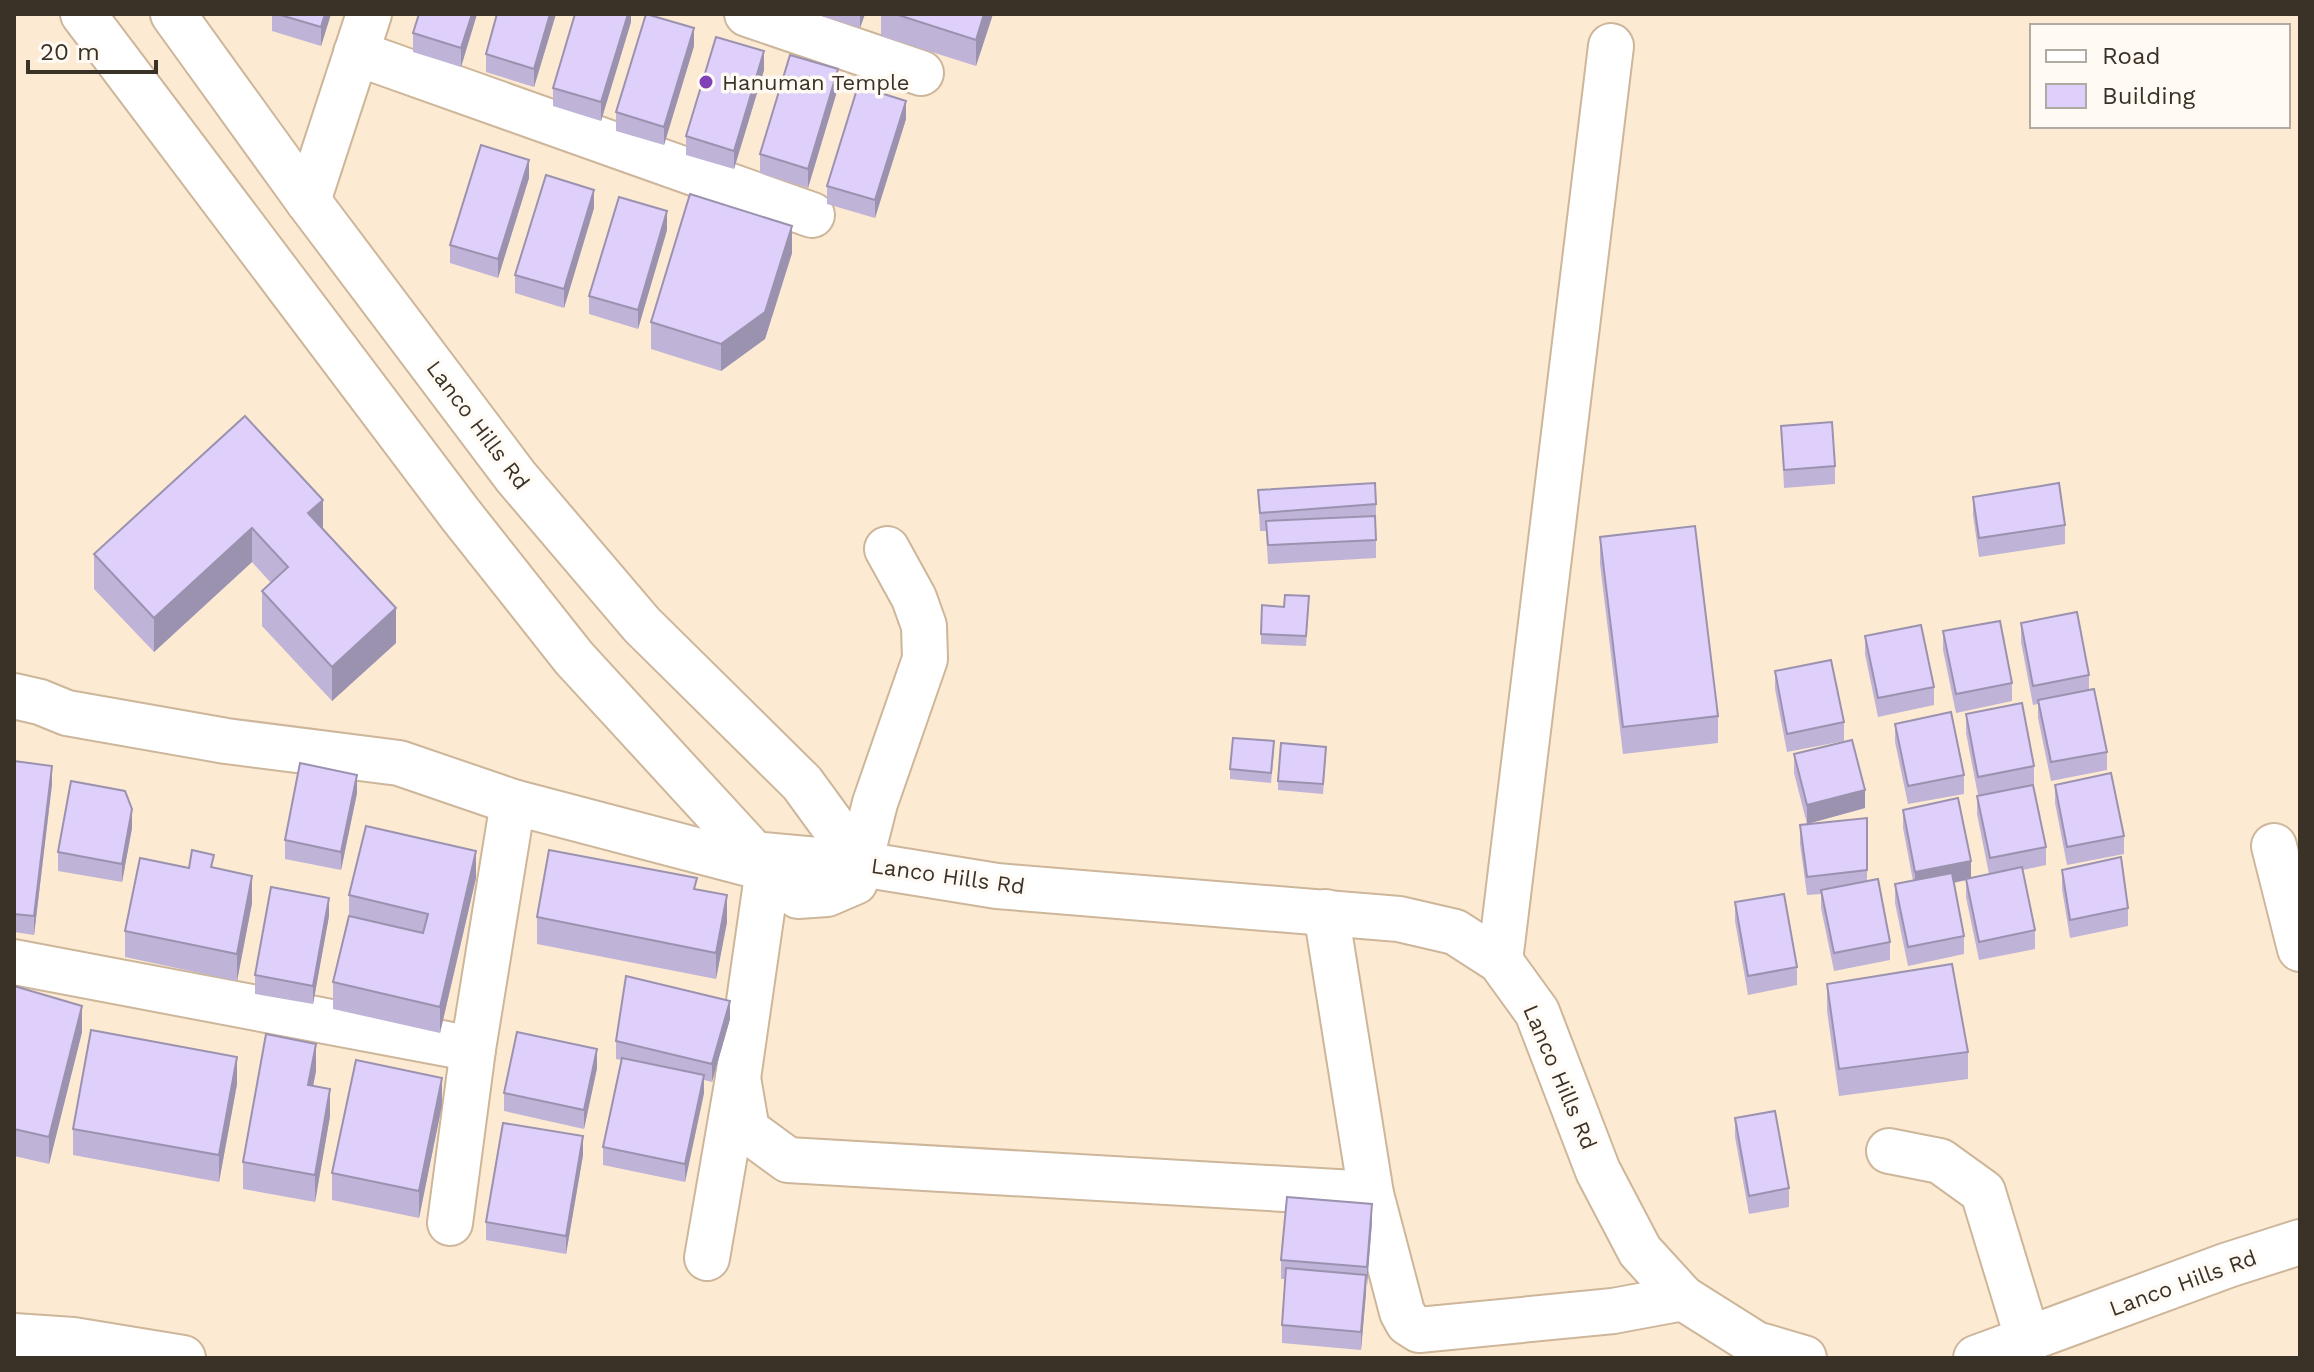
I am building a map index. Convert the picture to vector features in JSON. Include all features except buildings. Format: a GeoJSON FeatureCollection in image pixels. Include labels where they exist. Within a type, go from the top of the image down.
{"type":"FeatureCollection","features":[{"type":"Feature","properties":{"kind":"street"},"geometry":{"type":"LineString","coordinates":[[83,14],[460,514],[574,658],[761,862],[798,896],[827,894],[855,882],[875,803],[925,659],[924,626],[914,598],[887,549]]}},
{"type":"Feature","properties":{"kind":"street","name":"Lanco Hills Rd"},"geometry":{"type":"LineString","coordinates":[[173,14],[308,201],[516,477],[642,625],[802,783],[861,864],[997,886],[1399,919],[1455,932],[1500,961],[1537,1012],[1598,1171],[1640,1251],[1683,1298],[1756,1344],[1804,1358]]}},
{"type":"Feature","properties":{"kind":"street"},"geometry":{"type":"LineString","coordinates":[[747,14],[921,73]]}},
{"type":"Feature","properties":{"kind":"street"},"geometry":{"type":"LineString","coordinates":[[308,201],[362,33],[812,215]]}},
{"type":"Feature","properties":{"kind":"street"},"geometry":{"type":"LineString","coordinates":[[1500,961],[1611,46]]}},
{"type":"Feature","properties":{"kind":"street"},"geometry":{"type":"LineString","coordinates":[[14,696],[67,713],[212,739],[399,763],[513,802],[761,862]]}},
{"type":"Feature","properties":{"kind":"street"},"geometry":{"type":"LineString","coordinates":[[450,1223],[473,1049],[513,802]]}},
{"type":"Feature","properties":{"kind":"street"},"geometry":{"type":"LineString","coordinates":[[2274,846],[2300,949]]}},
{"type":"Feature","properties":{"kind":"street"},"geometry":{"type":"LineString","coordinates":[[707,1258],[738,1078],[761,862]]}},
{"type":"Feature","properties":{"kind":"street"},"geometry":{"type":"LineString","coordinates":[[1326,912],[1371,1194],[1402,1312],[1408,1323],[1419,1330],[1613,1311],[1683,1298]]}},
{"type":"Feature","properties":{"kind":"street"},"geometry":{"type":"LineString","coordinates":[[14,962],[473,1049]]}},
{"type":"Feature","properties":{"kind":"street"},"geometry":{"type":"LineString","coordinates":[[738,1078],[747,1130],[788,1160],[1371,1194]]}},
{"type":"Feature","properties":{"kind":"street"},"geometry":{"type":"LineString","coordinates":[[1889,1151],[1940,1161],[1983,1192],[2028,1340]]}},
{"type":"Feature","properties":{"kind":"street","name":"Lanco Hills Rd"},"geometry":{"type":"LineString","coordinates":[[1976,1358],[2228,1265],[2300,1242]]}},
{"type":"Feature","properties":{"kind":"street"},"geometry":{"type":"LineString","coordinates":[[14,1336],[73,1340],[183,1358]]}},
{"type":"Feature","properties":{"kind":"place","name":"Hanuman Temple"},"geometry":{"type":"Point","coordinates":[706,82]}}]}
